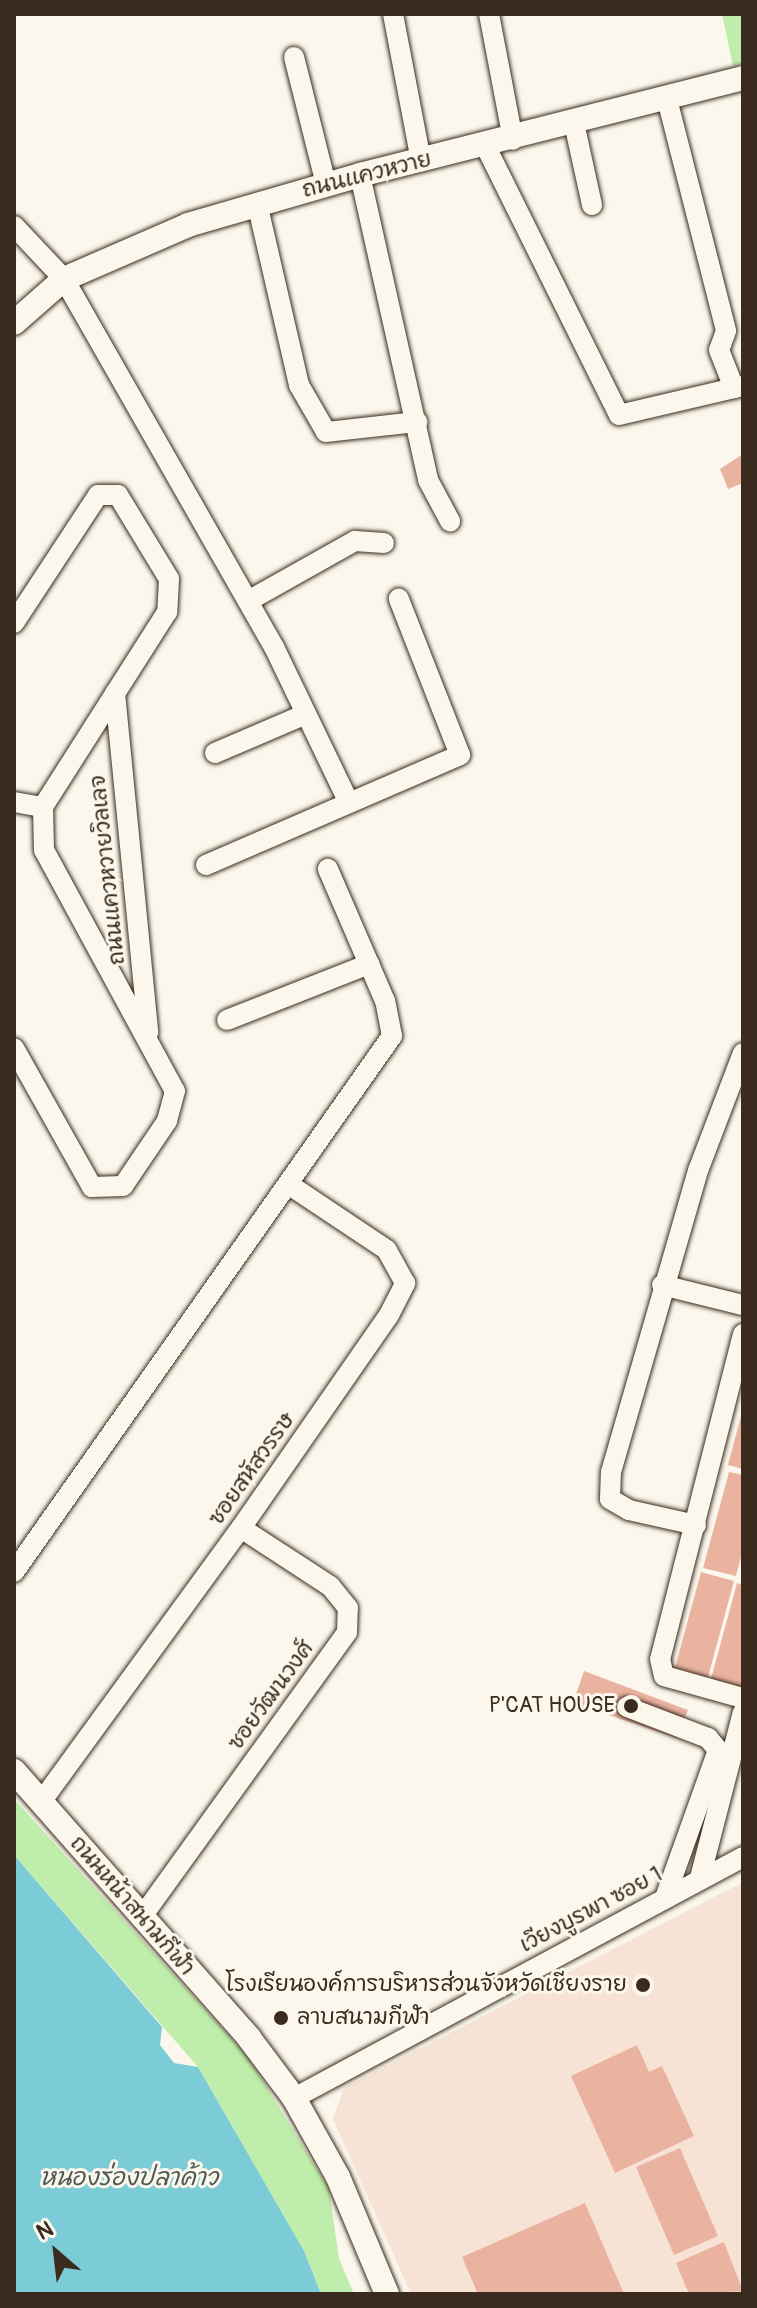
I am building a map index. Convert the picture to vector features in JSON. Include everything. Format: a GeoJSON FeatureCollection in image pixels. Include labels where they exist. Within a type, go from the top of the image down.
{"type":"FeatureCollection","features":[{"type":"Feature","properties":{"kind":"street"},"geometry":{"type":"LineString","coordinates":[[393,14],[421,161]]}},
{"type":"Feature","properties":{"kind":"street"},"geometry":{"type":"LineString","coordinates":[[489,14],[513,140]]}},
{"type":"Feature","properties":{"kind":"street"},"geometry":{"type":"LineString","coordinates":[[294,57],[326,184]]}},
{"type":"Feature","properties":{"kind":"street","name":"ถนนแควหวาย"},"geometry":{"type":"LineString","coordinates":[[14,323],[64,279],[188,225],[326,184],[486,147],[743,78]]}},
{"type":"Feature","properties":{"kind":"street"},"geometry":{"type":"LineString","coordinates":[[486,147],[619,415],[738,387],[719,350],[726,331],[667,99]]}},
{"type":"Feature","properties":{"kind":"street"},"geometry":{"type":"LineString","coordinates":[[574,123],[592,205]]}},
{"type":"Feature","properties":{"kind":"street"},"geometry":{"type":"LineString","coordinates":[[360,175],[428,480],[450,521]]}},
{"type":"Feature","properties":{"kind":"street"},"geometry":{"type":"LineString","coordinates":[[257,203],[299,385],[326,432],[417,422]]}},
{"type":"Feature","properties":{"kind":"street"},"geometry":{"type":"LineString","coordinates":[[14,226],[64,279],[248,601],[349,803]]}},
{"type":"Feature","properties":{"kind":"street","name":"ถนนแควหวายวิลเลจ"},"geometry":{"type":"LineString","coordinates":[[14,623],[98,495],[118,495],[169,579],[167,612],[43,807],[44,850],[175,1091],[167,1121],[123,1186],[92,1187],[14,1048]]}},
{"type":"Feature","properties":{"kind":"street"},"geometry":{"type":"LineString","coordinates":[[248,601],[355,541],[384,543]]}},
{"type":"Feature","properties":{"kind":"street"},"geometry":{"type":"LineString","coordinates":[[206,865],[460,755],[399,599]]}},
{"type":"Feature","properties":{"kind":"street","name":"ถนนแควหวายวิลเลจ"},"geometry":{"type":"LineString","coordinates":[[115,693],[149,1042]]}},
{"type":"Feature","properties":{"kind":"street"},"geometry":{"type":"LineString","coordinates":[[215,753],[306,714]]}},
{"type":"Feature","properties":{"kind":"street"},"geometry":{"type":"LineString","coordinates":[[14,802],[43,807]]}},
{"type":"Feature","properties":{"kind":"street"},"geometry":{"type":"LineString","coordinates":[[14,1572],[291,1186],[392,1036],[392,1019],[328,869]]}},
{"type":"Feature","properties":{"kind":"street"},"geometry":{"type":"LineString","coordinates":[[227,1020],[369,964]]}},
{"type":"Feature","properties":{"kind":"street"},"geometry":{"type":"LineString","coordinates":[[696,1525],[629,1510],[610,1499],[611,1472],[662,1285],[699,1168],[743,1053]]}},
{"type":"Feature","properties":{"kind":"street","name":"ซอยสหัสวรรษ"},"geometry":{"type":"LineString","coordinates":[[41,1802],[241,1528],[389,1315],[405,1283],[387,1250],[291,1186]]}},
{"type":"Feature","properties":{"kind":"street"},"geometry":{"type":"LineString","coordinates":[[662,1285],[743,1305]]}},
{"type":"Feature","properties":{"kind":"street"},"geometry":{"type":"LineString","coordinates":[[742,1347],[660,1659],[664,1676],[743,1698]]}},
{"type":"Feature","properties":{"kind":"street","name":"ซอยวัฒนวงศ์"},"geometry":{"type":"LineString","coordinates":[[141,1918],[347,1632],[348,1608],[330,1586],[241,1528]]}},
{"type":"Feature","properties":{"kind":"street"},"geometry":{"type":"LineString","coordinates":[[627,1707],[708,1738],[718,1750],[665,1898]]}},
{"type":"Feature","properties":{"kind":"street"},"geometry":{"type":"LineString","coordinates":[[700,1878],[743,1712]]}},
{"type":"Feature","properties":{"kind":"street","name":"ถนนหน้าสนามกีฬา"},"geometry":{"type":"LineString","coordinates":[[14,1771],[249,2038],[294,2098],[338,2177],[387,2294]]}},
{"type":"Feature","properties":{"kind":"street","name":"เวียงบูรพา ซอย 1"},"geometry":{"type":"LineString","coordinates":[[294,2098],[743,1857]]}},
{"type":"Feature","properties":{"kind":"shaded area","name":"โรงเรียนองค์การบริหารส่วนจังหวัดเชียงราย"},"geometry":{"type":"Polygon","coordinates":[[[743,1882],[743,2294],[411,2294],[333,2119],[344,2088],[743,1882]]]}},
{"type":"Feature","properties":{"kind":"green space"},"geometry":{"type":"Polygon","coordinates":[[[722,14],[743,14],[743,63],[733,66],[722,14]]]}},
{"type":"Feature","properties":{"kind":"green space"},"geometry":{"type":"Polygon","coordinates":[[[14,1799],[249,2058],[329,2189],[339,2259],[354,2294],[321,2294],[304,2251],[198,2067],[14,1855],[14,1799]]]}},
{"type":"Feature","properties":{"kind":"water","name":"หนองร่องปลาค้าว"},"geometry":{"type":"Polygon","coordinates":[[[14,1855],[162,2027],[160,2045],[174,2063],[198,2067],[304,2251],[321,2294],[14,2294],[14,1855]]]}},
{"type":"Feature","properties":{"kind":"building"},"geometry":{"type":"Polygon","coordinates":[[[743,454],[743,483],[728,489],[720,469],[743,454]]]}},
{"type":"Feature","properties":{"kind":"building"},"geometry":{"type":"Polygon","coordinates":[[[743,1412],[743,1469],[728,1465],[743,1412]]]}},
{"type":"Feature","properties":{"kind":"building"},"geometry":{"type":"Polygon","coordinates":[[[729,1472],[743,1475],[743,1549],[736,1576],[703,1568],[729,1472]]]}},
{"type":"Feature","properties":{"kind":"building"},"geometry":{"type":"Polygon","coordinates":[[[701,1572],[734,1581],[708,1677],[675,1668],[701,1572]]]}},
{"type":"Feature","properties":{"kind":"building"},"geometry":{"type":"Polygon","coordinates":[[[737,1583],[743,1585],[743,1688],[711,1679],[737,1583]]]}},
{"type":"Feature","properties":{"kind":"building","name":"P'CAT HOUSE"},"geometry":{"type":"Polygon","coordinates":[[[584,1671],[688,1710],[677,1738],[573,1703],[584,1671]]]}},
{"type":"Feature","properties":{"kind":"building"},"geometry":{"type":"Polygon","coordinates":[[[637,2045],[649,2072],[662,2066],[694,2136],[615,2173],[571,2076],[637,2045]]]}},
{"type":"Feature","properties":{"kind":"building"},"geometry":{"type":"Polygon","coordinates":[[[680,2148],[718,2236],[674,2255],[636,2167],[680,2148]]]}},
{"type":"Feature","properties":{"kind":"building"},"geometry":{"type":"Polygon","coordinates":[[[585,2203],[624,2294],[478,2294],[462,2257],[585,2203]]]}},
{"type":"Feature","properties":{"kind":"building"},"geometry":{"type":"Polygon","coordinates":[[[724,2242],[743,2291],[689,2294],[676,2263],[724,2242]]]}},
{"type":"Feature","properties":{"kind":"place","name":"P'CAT HOUSE"},"geometry":{"type":"Point","coordinates":[631,1706]}},
{"type":"Feature","properties":{"kind":"place","name":"โรงเรียนองค์การบริหารส่วนจังหวัดเชียงราย"},"geometry":{"type":"Point","coordinates":[643,1985]}},
{"type":"Feature","properties":{"kind":"place","name":"ลาบสนามกีฬา"},"geometry":{"type":"Point","coordinates":[281,2018]}}]}
